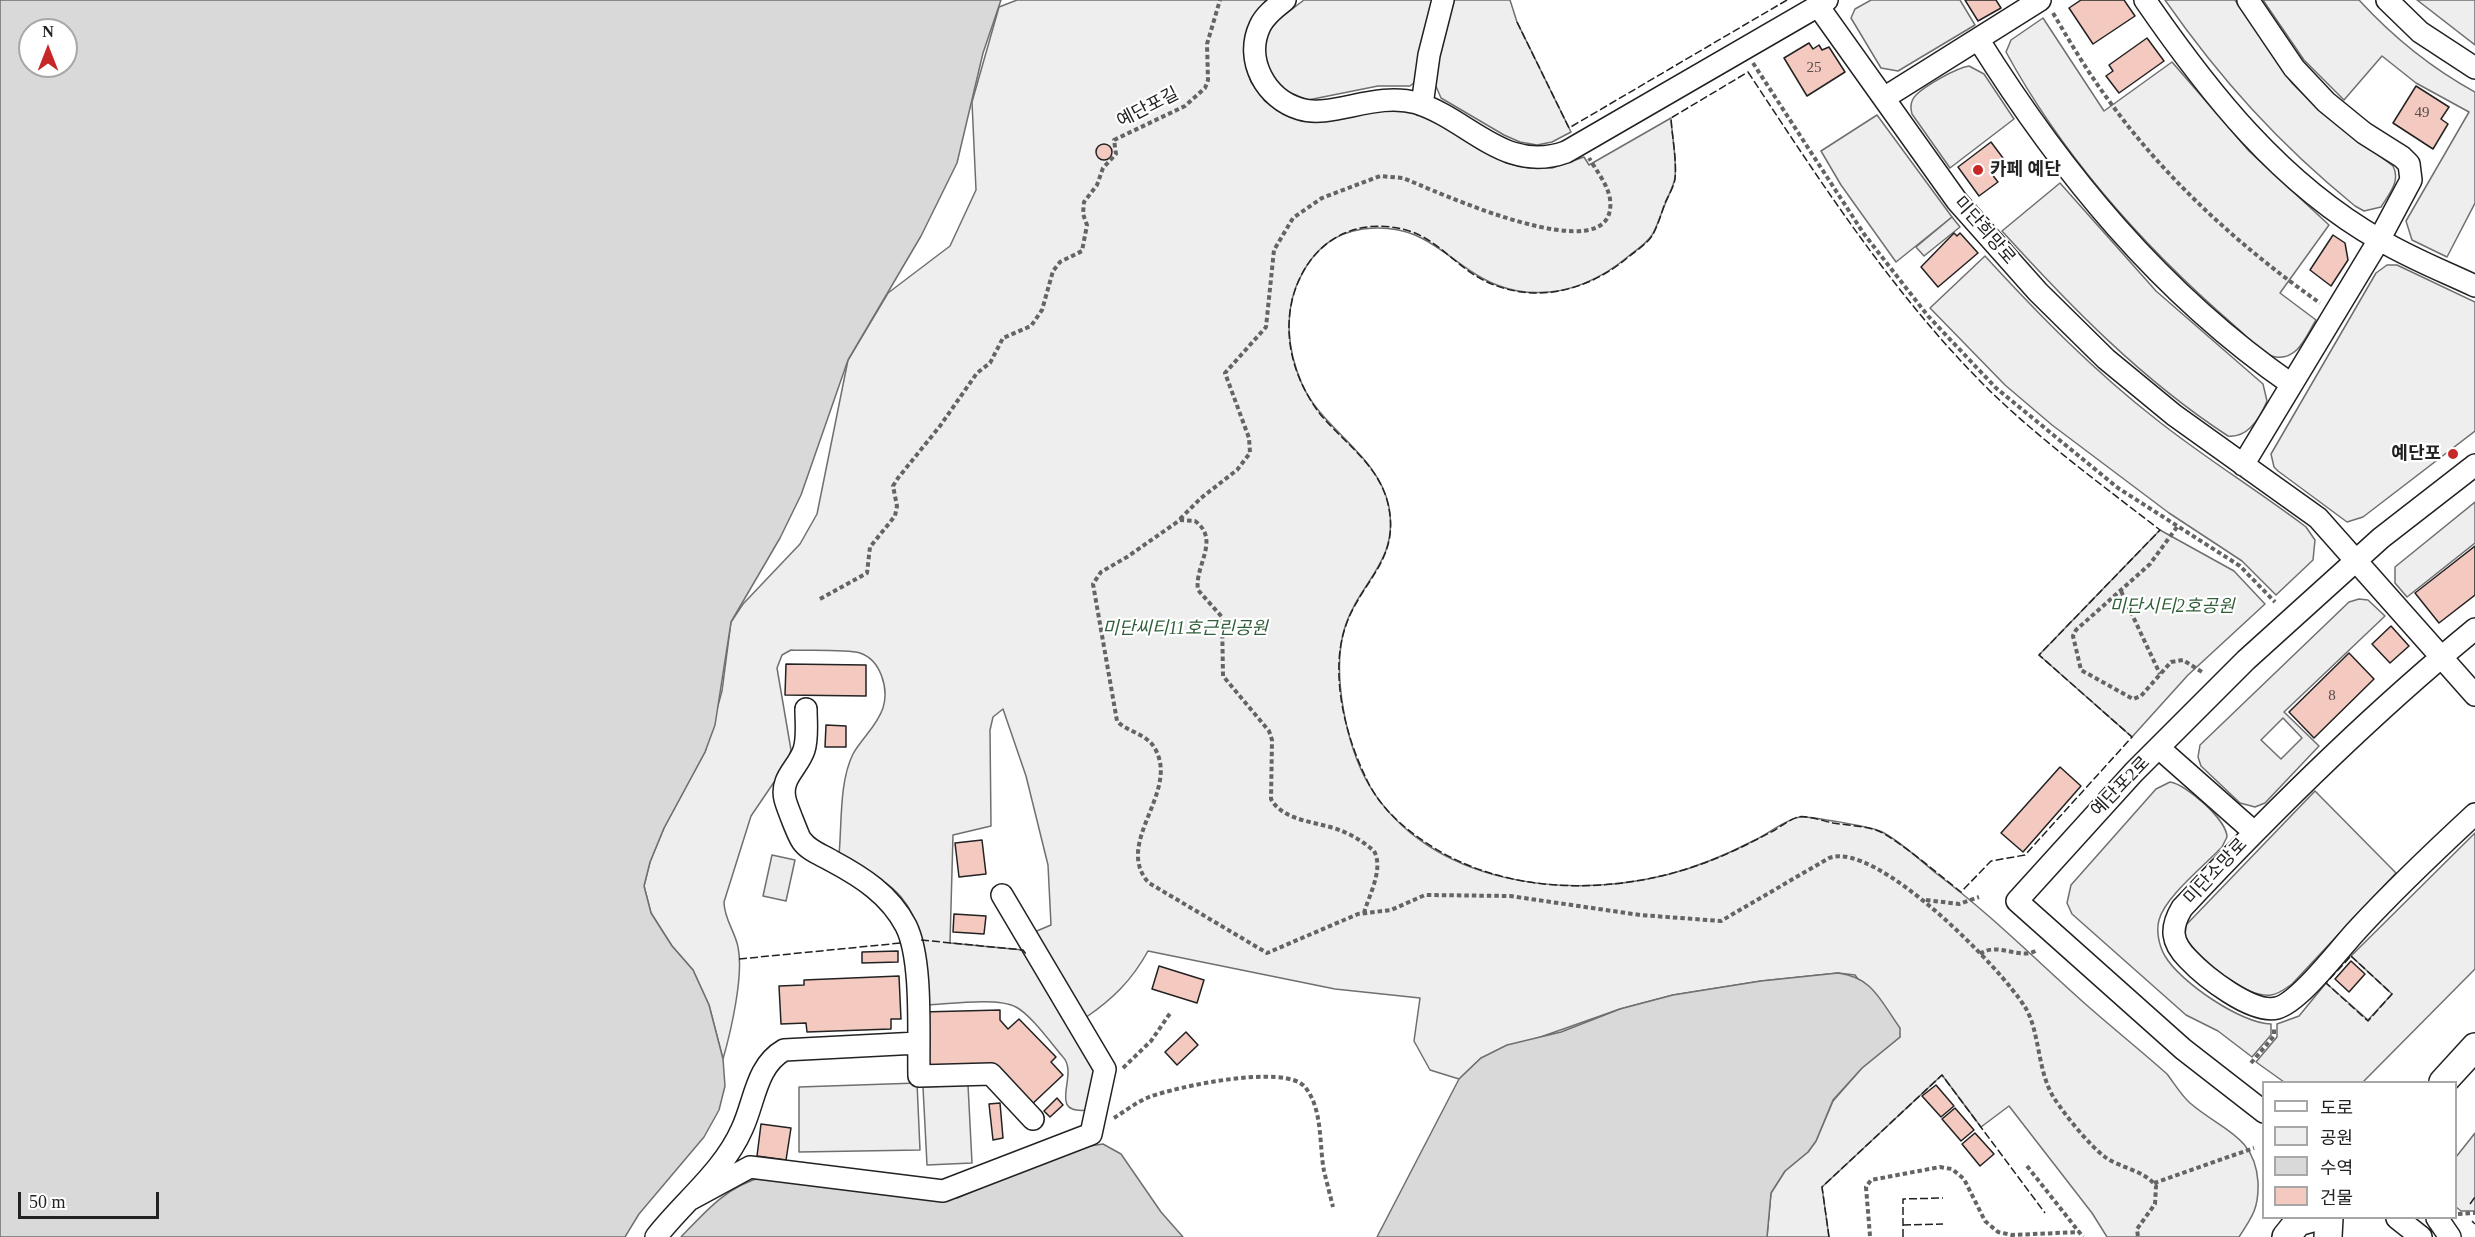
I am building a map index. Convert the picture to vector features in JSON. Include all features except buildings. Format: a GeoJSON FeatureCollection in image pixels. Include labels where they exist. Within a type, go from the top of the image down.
{"type":"FeatureCollection","features":[{"type":"Feature","properties":{"kind":"main road"},"geometry":{"type":"LineString","coordinates":[[2445,1081],[2475,1047]]}},
{"type":"Feature","properties":{"kind":"main road"},"geometry":{"type":"LineString","coordinates":[[2286,1237],[2298,1221],[2307,1219]]}},
{"type":"Feature","properties":{"kind":"main road"},"geometry":{"type":"LineString","coordinates":[[2328,1237],[2329,1219]]}},
{"type":"Feature","properties":{"kind":"street"},"geometry":{"type":"LineString","coordinates":[[1285,0],[1260,25],[1256,40],[1258,72],[1265,86],[1275,96],[1302,110],[1320,110],[1375,100],[1395,99],[1422,105],[1509,153],[1522,157],[1549,158],[1566,152],[1822,3]]}},
{"type":"Feature","properties":{"kind":"street"},"geometry":{"type":"LineString","coordinates":[[1422,105],[1429,55],[1443,0]]}},
{"type":"Feature","properties":{"kind":"street"},"geometry":{"type":"LineString","coordinates":[[2145,0],[2198,75],[2255,141],[2299,183],[2379,240],[2475,286]]}},
{"type":"Feature","properties":{"kind":"street"},"geometry":{"type":"LineString","coordinates":[[2243,465],[2379,240],[2411,180],[2409,164],[2326,102],[2294,68],[2248,0]]}},
{"type":"Feature","properties":{"kind":"street"},"geometry":{"type":"LineString","coordinates":[[2387,0],[2420,32],[2475,68]]}},
{"type":"Feature","properties":{"kind":"street","name":"미단희망로"},"geometry":{"type":"LineString","coordinates":[[1822,3],[1884,98],[1957,201],[2038,292],[2106,359],[2174,415],[2318,518],[2356,561]]}},
{"type":"Feature","properties":{"kind":"street"},"geometry":{"type":"LineString","coordinates":[[1884,98],[1978,39],[2045,5]]}},
{"type":"Feature","properties":{"kind":"street"},"geometry":{"type":"LineString","coordinates":[[1978,39],[2014,97],[2053,150],[2089,197],[2138,253],[2209,322],[2248,354],[2291,384]]}},
{"type":"Feature","properties":{"kind":"street","name":"예단포2로"},"geometry":{"type":"LineString","coordinates":[[2262,1110],[2134,1007],[2017,901],[2159,748],[2246,660],[2356,561],[2475,465]]}},
{"type":"Feature","properties":{"kind":"street"},"geometry":{"type":"LineString","coordinates":[[2356,561],[2475,695]]}},
{"type":"Feature","properties":{"kind":"street","name":"미단소망로"},"geometry":{"type":"LineString","coordinates":[[2475,629],[2349,738],[2254,832],[2182,908],[2174,922],[2172,933],[2180,951],[2201,974],[2219,987],[2264,1008],[2277,1008],[2290,1001],[2304,988],[2358,928],[2475,814]]}},
{"type":"Feature","properties":{"kind":"street"},"geometry":{"type":"LineString","coordinates":[[806,709],[806,743],[784,786],[786,805],[795,821],[801,840],[877,890],[895,908],[908,928],[913,947],[916,976],[920,1076],[991,1074],[1033,1119]]}},
{"type":"Feature","properties":{"kind":"street"},"geometry":{"type":"LineString","coordinates":[[2159,748],[2254,832]]}},
{"type":"Feature","properties":{"kind":"street"},"geometry":{"type":"LineString","coordinates":[[691,1199],[750,1167],[943,1191],[1091,1134],[1105,1069],[1002,895]]}},
{"type":"Feature","properties":{"kind":"street"},"geometry":{"type":"LineString","coordinates":[[656,1237],[723,1160],[742,1131],[762,1072],[771,1058],[784,1050],[918,1043]]}},
{"type":"Feature","properties":{"kind":"street"},"geometry":{"type":"LineString","coordinates":[[2238,1091],[2262,1102]]}},
{"type":"Feature","properties":{"kind":"street"},"geometry":{"type":"LineString","coordinates":[[2238,1091],[2262,1125]]}},
{"type":"Feature","properties":{"kind":"street"},"geometry":{"type":"LineString","coordinates":[[2277,1237],[2282,1219]]}},
{"type":"Feature","properties":{"kind":"street"},"geometry":{"type":"LineString","coordinates":[[2398,1219],[2421,1237]]}},
{"type":"Feature","properties":{"kind":"street"},"geometry":{"type":"LineString","coordinates":[[2438,1219],[2450,1237]]}},
{"type":"Feature","properties":{"kind":"path","name":"예단포길"},"geometry":{"type":"LineString","coordinates":[[820,598],[867,573],[870,548],[895,516],[897,506],[893,486],[898,478],[940,426],[977,373],[990,363],[1003,338],[1031,326],[1042,310],[1053,271],[1060,262],[1082,251],[1087,225],[1083,214],[1084,201],[1097,185],[1103,168],[1116,154],[1114,140],[1185,106],[1205,88],[1208,80],[1207,44],[1220,0]]}},
{"type":"Feature","properties":{"kind":"path"},"geometry":{"type":"LineString","coordinates":[[2045,5],[2108,100],[2177,181],[2272,269],[2326,308]]}},
{"type":"Feature","properties":{"kind":"path"},"geometry":{"type":"LineString","coordinates":[[1753,62],[1864,234],[1944,333],[1996,388],[2057,441],[2118,488],[2240,566],[2275,602]]}},
{"type":"Feature","properties":{"kind":"path"},"geometry":{"type":"LineString","coordinates":[[1588,155],[1610,199],[1610,207],[1603,221],[1587,229],[1557,230],[1521,224],[1403,178],[1388,176],[1322,198],[1293,218],[1274,250],[1266,327],[1225,373],[1249,438],[1250,453],[1237,470],[1192,507],[1180,520],[1133,554],[1101,572],[1093,584],[1117,721],[1148,740],[1161,764],[1160,783],[1139,846],[1140,869],[1156,888],[1267,953],[1364,913],[1391,910],[1425,895],[1510,896],[1640,915],[1720,921],[1829,858],[1842,855],[1861,861],[1925,900],[1980,954],[2028,1012],[2045,1077],[2054,1098],[2104,1156],[2154,1183],[2157,1191],[2155,1204],[2139,1225],[2138,1237]]}},
{"type":"Feature","properties":{"kind":"path"},"geometry":{"type":"LineString","coordinates":[[1192,507],[1195,521],[1205,531],[1208,545],[1198,578],[1198,590],[1222,617],[1223,676],[1269,731],[1272,740],[1271,799],[1281,811],[1342,831],[1374,851],[1377,872],[1364,913]]}},
{"type":"Feature","properties":{"kind":"path"},"geometry":{"type":"LineString","coordinates":[[1180,520],[1195,521]]}},
{"type":"Feature","properties":{"kind":"path"},"geometry":{"type":"LineString","coordinates":[[2177,527],[2150,564],[2073,633],[2078,666],[2085,674],[2133,699],[2141,696],[2171,662],[2177,660],[2192,663],[2202,672]]}},
{"type":"Feature","properties":{"kind":"path"},"geometry":{"type":"LineString","coordinates":[[2120,591],[2160,674]]}},
{"type":"Feature","properties":{"kind":"path"},"geometry":{"type":"LineString","coordinates":[[1925,900],[1959,904],[1979,897]]}},
{"type":"Feature","properties":{"kind":"path"},"geometry":{"type":"LineString","coordinates":[[1980,954],[1990,949],[2028,953],[2037,950]]}},
{"type":"Feature","properties":{"kind":"path"},"geometry":{"type":"LineString","coordinates":[[1101,1093],[1151,1041],[1171,1012]]}},
{"type":"Feature","properties":{"kind":"path"},"geometry":{"type":"LineString","coordinates":[[2251,1063],[2274,1036],[2274,1022]]}},
{"type":"Feature","properties":{"kind":"path"},"geometry":{"type":"LineString","coordinates":[[1091,1134],[1148,1098],[1226,1079],[1285,1078],[1304,1086],[1313,1102],[1320,1132],[1324,1170],[1334,1207]]}},
{"type":"Feature","properties":{"kind":"path"},"geometry":{"type":"LineString","coordinates":[[2154,1183],[2254,1148]]}},
{"type":"Feature","properties":{"kind":"path"},"geometry":{"type":"LineString","coordinates":[[2026,1166],[2083,1237]]}},
{"type":"Feature","properties":{"kind":"path"},"geometry":{"type":"LineString","coordinates":[[1870,1236],[1866,1187],[1871,1180],[1940,1167],[1952,1169],[1964,1179],[1985,1221],[1998,1232],[2012,1235],[2079,1232]]}},
{"type":"Feature","properties":{"kind":"path"},"geometry":{"type":"LineString","coordinates":[[2457,1214],[2475,1213]]}},
{"type":"Feature","properties":{"kind":"green space","name":"미단씨티11호근린공원"},"geometry":{"type":"Polygon","coordinates":[[[1017,0],[1266,0],[1248,28],[1246,66],[1251,82],[1265,101],[1285,114],[1381,105],[1424,113],[1506,163],[1529,168],[1552,168],[1584,157],[1589,165],[1671,118],[1675,178],[1655,229],[1642,246],[1618,265],[1579,286],[1534,293],[1496,285],[1477,275],[1428,241],[1388,228],[1352,231],[1326,244],[1312,258],[1295,289],[1289,316],[1290,344],[1302,384],[1323,415],[1374,472],[1389,507],[1391,526],[1388,543],[1376,571],[1351,611],[1341,645],[1340,686],[1343,708],[1354,750],[1369,785],[1395,819],[1427,845],[1463,864],[1503,877],[1545,884],[1588,886],[1630,882],[1670,874],[1724,855],[1800,817],[1880,831],[1894,839],[1975,904],[2167,1074],[2190,1103],[2243,1143],[2255,1166],[2258,1191],[2254,1211],[2239,1237],[2107,1237],[2092,1213],[2009,1106],[1981,1127],[1942,1075],[1822,1187],[1829,1237],[1767,1237],[1771,1193],[1785,1171],[1808,1152],[1816,1141],[1833,1101],[1862,1068],[1900,1037],[1855,975],[1838,973],[1761,981],[1673,995],[1620,1009],[1481,1058],[1459,1079],[1430,1070],[1414,1041],[1420,998],[1335,989],[1148,951],[1121,988],[1085,1018],[1032,933],[1051,925],[1048,865],[1026,776],[1003,709],[993,717],[990,730],[991,826],[953,835],[950,943],[1023,950],[1097,1070],[1088,1110],[1075,1110],[1068,1106],[1066,1100],[1068,1074],[1063,1057],[1022,1011],[998,1002],[928,1005],[922,948],[909,908],[888,885],[839,855],[845,777],[853,754],[877,721],[885,700],[884,684],[878,668],[867,657],[853,652],[791,650],[782,655],[777,668],[791,750],[787,763],[751,816],[724,902],[726,914],[737,941],[739,972],[736,1003],[723,1059],[709,1005],[693,970],[672,946],[651,913],[644,886],[650,862],[664,828],[705,752],[722,691],[731,622],[743,604],[800,544],[817,514],[848,360],[888,293],[950,246],[976,190],[972,102],[999,7],[1017,0]]]}},
{"type":"Feature","properties":{"kind":"green space"},"geometry":{"type":"Polygon","coordinates":[[[1304,0],[1435,0],[1416,81],[1410,86],[1378,86],[1308,100],[1280,89],[1264,63],[1264,46],[1269,31],[1279,19],[1304,0]]]}},
{"type":"Feature","properties":{"kind":"green space"},"geometry":{"type":"Polygon","coordinates":[[[1454,0],[1510,0],[1517,22],[1571,132],[1552,142],[1537,145],[1520,142],[1441,98],[1432,77],[1454,0]]]}},
{"type":"Feature","properties":{"kind":"green space"},"geometry":{"type":"Polygon","coordinates":[[[1871,0],[1960,0],[1975,25],[1898,71],[1881,68],[1851,18],[1855,9],[1871,0]]]}},
{"type":"Feature","properties":{"kind":"green space"},"geometry":{"type":"Polygon","coordinates":[[[2165,0],[2235,0],[2292,83],[2322,113],[2393,166],[2395,182],[2381,207],[2364,211],[2355,206],[2301,159],[2252,110],[2165,0]]]}},
{"type":"Feature","properties":{"kind":"green space"},"geometry":{"type":"Polygon","coordinates":[[[2263,0],[2359,0],[2413,51],[2443,73],[2475,92],[2475,203],[2447,257],[2412,240],[2406,221],[2469,112],[2416,83],[2382,56],[2344,100],[2304,60],[2263,0]]]}},
{"type":"Feature","properties":{"kind":"green space"},"geometry":{"type":"Polygon","coordinates":[[[2417,0],[2475,0],[2475,45],[2417,0]]]}},
{"type":"Feature","properties":{"kind":"green space"},"geometry":{"type":"Polygon","coordinates":[[[2043,18],[2104,111],[2172,62],[2249,151],[2329,225],[2280,293],[2316,320],[2296,351],[2284,357],[2276,357],[2265,353],[2255,345],[2170,266],[2080,165],[2053,128],[2006,52],[2011,40],[2043,18]]]}},
{"type":"Feature","properties":{"kind":"green space"},"geometry":{"type":"Polygon","coordinates":[[[1969,66],[1984,74],[2014,119],[1950,168],[1912,114],[1911,104],[1916,95],[1926,87],[1969,66]]]}},
{"type":"Feature","properties":{"kind":"green space"},"geometry":{"type":"Polygon","coordinates":[[[1877,115],[1952,217],[1896,262],[1841,185],[1821,151],[1877,115]]]}},
{"type":"Feature","properties":{"kind":"green space"},"geometry":{"type":"Polygon","coordinates":[[[2060,183],[2156,291],[2263,384],[2267,401],[2257,420],[2242,434],[2228,436],[2166,391],[2108,341],[2002,231],[2060,183]]]}},
{"type":"Feature","properties":{"kind":"green space"},"geometry":{"type":"Polygon","coordinates":[[[1985,256],[2068,342],[2111,382],[2194,448],[2306,527],[2315,540],[2313,560],[2276,595],[2242,561],[2169,513],[2052,425],[2005,385],[1930,308],[1985,256]]]}},
{"type":"Feature","properties":{"kind":"green space"},"geometry":{"type":"Polygon","coordinates":[[[2387,265],[2397,265],[2475,302],[2475,431],[2363,517],[2347,522],[2278,471],[2274,467],[2271,454],[2376,273],[2387,265]]]}},
{"type":"Feature","properties":{"kind":"green space"},"geometry":{"type":"Polygon","coordinates":[[[2475,502],[2475,543],[2407,597],[2395,583],[2395,567],[2475,502]]]}},
{"type":"Feature","properties":{"kind":"green space","name":"미단시티2호공원"},"geometry":{"type":"Polygon","coordinates":[[[2160,530],[2234,571],[2265,604],[2188,675],[2132,737],[2039,655],[2160,530]]]}},
{"type":"Feature","properties":{"kind":"green space"},"geometry":{"type":"Polygon","coordinates":[[[2359,599],[2368,600],[2385,616],[2284,712],[2319,746],[2265,803],[2255,807],[2240,803],[2201,766],[2198,757],[2200,745],[2349,602],[2359,599]],[[2283,718],[2261,740],[2281,759],[2302,738],[2283,718]]]}},
{"type":"Feature","properties":{"kind":"green space"},"geometry":{"type":"Polygon","coordinates":[[[2170,782],[2186,789],[2204,804],[2220,822],[2227,837],[2222,847],[2169,901],[2158,924],[2160,943],[2165,956],[2173,966],[2197,989],[2244,1017],[2271,1024],[2271,1035],[2252,1057],[2218,1031],[2186,1015],[2072,914],[2067,903],[2071,885],[2156,789],[2170,782]]]}},
{"type":"Feature","properties":{"kind":"green space"},"geometry":{"type":"Polygon","coordinates":[[[2315,791],[2396,873],[2292,984],[2277,994],[2260,994],[2236,984],[2200,955],[2185,937],[2186,925],[2315,791]]]}},
{"type":"Feature","properties":{"kind":"green space"},"geometry":{"type":"Polygon","coordinates":[[[2475,833],[2475,969],[2364,1081],[2283,1081],[2256,1062],[2277,1037],[2277,1024],[2299,1016],[2326,983],[2368,1020],[2392,994],[2351,956],[2475,833]]]}},
{"type":"Feature","properties":{"kind":"green space"},"geometry":{"type":"Polygon","coordinates":[[[917,1083],[920,1150],[799,1152],[799,1087],[917,1083]]]}},
{"type":"Feature","properties":{"kind":"green space"},"geometry":{"type":"Polygon","coordinates":[[[968,1085],[972,1163],[927,1165],[923,1087],[968,1085]]]}},
{"type":"Feature","properties":{"kind":"green space"},"geometry":{"type":"Polygon","coordinates":[[[2475,1133],[2475,1211],[2461,1211],[2457,1208],[2457,1156],[2475,1133]]]}},
{"type":"Feature","properties":{"kind":"shaded area"},"geometry":{"type":"Polygon","coordinates":[[[1952,217],[1960,227],[1924,256],[1916,247],[1952,217]]]}},
{"type":"Feature","properties":{"kind":"shaded area"},"geometry":{"type":"Polygon","coordinates":[[[772,855],[795,860],[786,901],[763,896],[772,855]]]}},
{"type":"Feature","properties":{"kind":"water"},"geometry":{"type":"Polygon","coordinates":[[[0,0],[1001,0],[983,53],[957,163],[921,236],[848,360],[801,495],[780,538],[731,622],[715,725],[705,752],[664,828],[650,862],[644,886],[651,913],[672,946],[693,970],[709,1005],[723,1059],[725,1086],[719,1110],[704,1137],[639,1214],[625,1237],[0,1237],[0,0]]]}},
{"type":"Feature","properties":{"kind":"water"},"geometry":{"type":"Polygon","coordinates":[[[1838,973],[1860,980],[1875,992],[1900,1028],[1900,1037],[1862,1068],[1833,1100],[1816,1141],[1808,1152],[1785,1171],[1771,1193],[1767,1237],[1377,1237],[1459,1079],[1481,1058],[1507,1045],[1561,1032],[1620,1009],[1673,995],[1761,981],[1838,973]]]}},
{"type":"Feature","properties":{"kind":"water"},"geometry":{"type":"Polygon","coordinates":[[[1103,1144],[1121,1154],[1161,1212],[1183,1237],[681,1237],[717,1201],[749,1181],[762,1177],[957,1198],[1076,1148],[1103,1144]]]}},
{"type":"Feature","properties":{"kind":"fence"},"geometry":{"type":"LineString","coordinates":[[1517,22],[1569,128],[1787,0]]}},
{"type":"Feature","properties":{"kind":"fence"},"geometry":{"type":"LineString","coordinates":[[1748,72],[1861,238],[1922,317],[1955,355],[2031,428],[2160,530],[2039,655],[2132,737],[2025,855],[1991,861],[1961,892],[1906,849],[1876,830],[1810,817],[1792,819],[1775,830],[1712,860],[1677,872],[1640,880],[1603,885],[1565,886],[1528,882],[1492,874],[1457,860],[1425,842],[1391,814],[1377,797],[1366,778],[1346,723],[1339,683],[1341,643],[1353,609],[1385,555],[1391,523],[1388,504],[1377,478],[1360,455],[1320,414],[1304,388],[1295,366],[1289,332],[1291,305],[1299,280],[1312,259],[1329,242],[1351,231],[1377,226],[1417,234],[1438,247],[1466,270],[1505,289],[1542,293],[1560,291],[1595,279],[1640,248],[1658,224],[1675,179],[1671,118],[1748,72]]}},
{"type":"Feature","properties":{"kind":"fence"},"geometry":{"type":"LineString","coordinates":[[921,940],[1023,950],[1026,954]]}},
{"type":"Feature","properties":{"kind":"fence"},"geometry":{"type":"LineString","coordinates":[[739,959],[901,943]]}},
{"type":"Feature","properties":{"kind":"fence"},"geometry":{"type":"LineString","coordinates":[[2351,956],[2392,994],[2368,1021],[2326,983],[2351,956]]}},
{"type":"Feature","properties":{"kind":"fence"},"geometry":{"type":"LineString","coordinates":[[1829,1237],[1822,1187],[1942,1075],[2045,1213]]}},
{"type":"Feature","properties":{"kind":"fence"},"geometry":{"type":"LineString","coordinates":[[2470,1204],[2475,1197]]}},
{"type":"Feature","properties":{"kind":"fence"},"geometry":{"type":"LineString","coordinates":[[1903,1237],[1903,1199],[1943,1198]]}},
{"type":"Feature","properties":{"kind":"fence"},"geometry":{"type":"LineString","coordinates":[[2472,1221],[2475,1224]]}},
{"type":"Feature","properties":{"kind":"fence"},"geometry":{"type":"LineString","coordinates":[[1903,1225],[1943,1224]]}},
{"type":"Feature","properties":{"kind":"place","name":"카페 예단"},"geometry":{"type":"Point","coordinates":[1978,170]}},
{"type":"Feature","properties":{"kind":"place","name":"예단포"},"geometry":{"type":"Point","coordinates":[2453,454]}}]}
